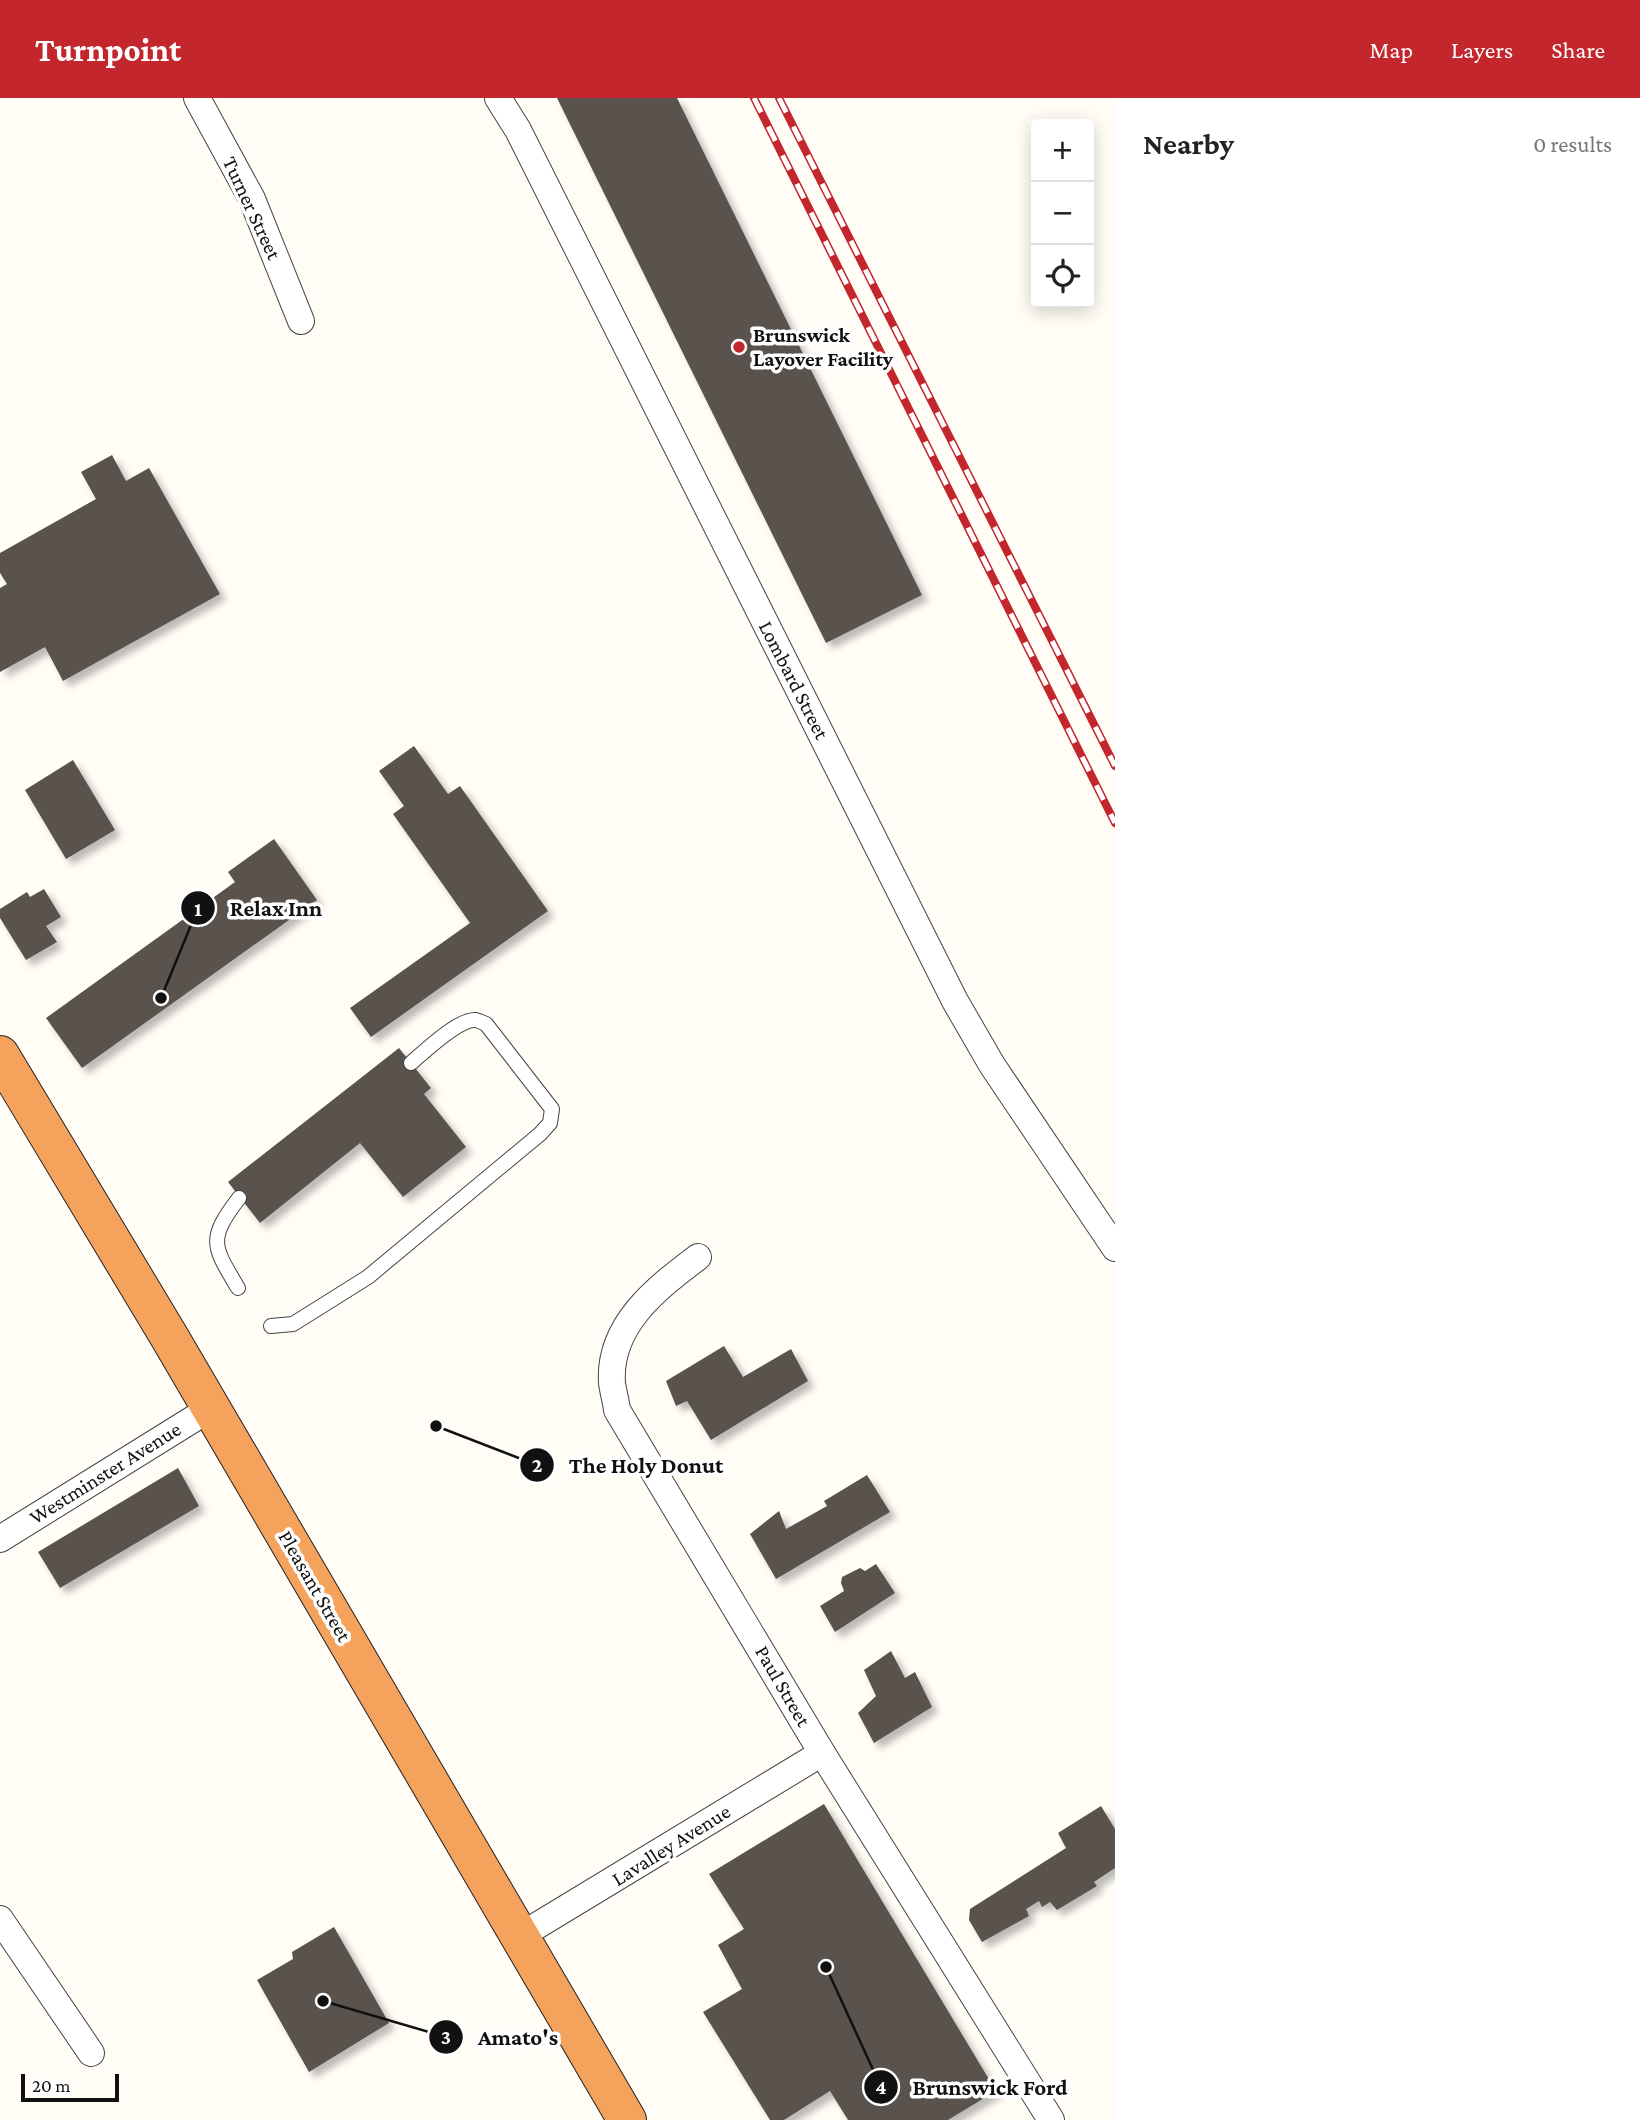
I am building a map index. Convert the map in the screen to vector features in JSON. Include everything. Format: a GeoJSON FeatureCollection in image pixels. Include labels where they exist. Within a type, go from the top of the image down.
{"type":"FeatureCollection","features":[{"type":"Feature","properties":{"kind":"highway","name":"Pleasant Street"},"geometry":{"type":"LineString","coordinates":[[0,1055],[211,1408],[626,2120]]}},
{"type":"Feature","properties":{"kind":"street","name":"Turner Street"},"geometry":{"type":"LineString","coordinates":[[197,98],[252,199],[301,321]]}},
{"type":"Feature","properties":{"kind":"street","name":"Lombard Street"},"geometry":{"type":"LineString","coordinates":[[498,98],[524,142],[955,1001],[992,1065],[1115,1248]]}},
{"type":"Feature","properties":{"kind":"street","name":"Paul Street"},"geometry":{"type":"LineString","coordinates":[[698,1257],[662,1284],[632,1317],[616,1348],[612,1381],[617,1410],[822,1753],[1051,2120]]}},
{"type":"Feature","properties":{"kind":"street","name":"Westminster Avenue"},"geometry":{"type":"LineString","coordinates":[[0,1539],[211,1408]]}},
{"type":"Feature","properties":{"kind":"street","name":"Lavalley Avenue"},"geometry":{"type":"LineString","coordinates":[[520,1936],[822,1753]]}},
{"type":"Feature","properties":{"kind":"street"},"geometry":{"type":"LineString","coordinates":[[0,1919],[91,2053]]}},
{"type":"Feature","properties":{"kind":"lane"},"geometry":{"type":"LineString","coordinates":[[271,1326],[293,1324],[368,1276],[550,1123],[552,1109],[486,1024],[476,1020],[465,1022],[411,1063]]}},
{"type":"Feature","properties":{"kind":"lane"},"geometry":{"type":"LineString","coordinates":[[238,1288],[218,1254],[216,1236],[239,1199]]}},
{"type":"Feature","properties":{"kind":"building","name":"Brunswick Layover Facility"},"geometry":{"type":"Polygon","coordinates":[[[557,98],[677,98],[922,595],[826,643],[557,98]]]}},
{"type":"Feature","properties":{"kind":"building"},"geometry":{"type":"Polygon","coordinates":[[[112,455],[126,481],[149,468],[220,594],[63,681],[45,647],[0,672],[0,588],[7,584],[0,573],[0,553],[96,499],[81,472],[112,455]]]}},
{"type":"Feature","properties":{"kind":"building"},"geometry":{"type":"Polygon","coordinates":[[[414,746],[448,794],[460,786],[548,911],[371,1037],[350,1008],[470,923],[393,814],[404,806],[379,771],[414,746]]]}},
{"type":"Feature","properties":{"kind":"building"},"geometry":{"type":"Polygon","coordinates":[[[73,760],[115,830],[66,859],[25,790],[73,760]]]}},
{"type":"Feature","properties":{"kind":"building"},"geometry":{"type":"Polygon","coordinates":[[[274,839],[317,900],[82,1068],[46,1018],[235,882],[228,872],[274,839]]]}},
{"type":"Feature","properties":{"kind":"building"},"geometry":{"type":"Polygon","coordinates":[[[44,889],[61,917],[46,926],[57,942],[26,960],[0,918],[0,909],[27,892],[30,897],[44,889]]]}},
{"type":"Feature","properties":{"kind":"building"},"geometry":{"type":"Polygon","coordinates":[[[399,1048],[431,1088],[424,1094],[466,1147],[403,1197],[360,1143],[260,1223],[228,1182],[399,1048]]]}},
{"type":"Feature","properties":{"kind":"building"},"geometry":{"type":"Polygon","coordinates":[[[724,1346],[743,1377],[791,1349],[808,1381],[711,1440],[687,1401],[676,1406],[666,1381],[724,1346]]]}},
{"type":"Feature","properties":{"kind":"building"},"geometry":{"type":"Polygon","coordinates":[[[178,1468],[199,1506],[60,1588],[38,1552],[178,1468]]]}},
{"type":"Feature","properties":{"kind":"building"},"geometry":{"type":"Polygon","coordinates":[[[867,1475],[890,1512],[776,1579],[750,1534],[779,1511],[786,1529],[827,1506],[824,1501],[867,1475]]]}},
{"type":"Feature","properties":{"kind":"building"},"geometry":{"type":"Polygon","coordinates":[[[876,1564],[895,1593],[835,1632],[820,1606],[844,1591],[842,1577],[860,1568],[865,1571],[876,1564]]]}},
{"type":"Feature","properties":{"kind":"building"},"geometry":{"type":"Polygon","coordinates":[[[891,1651],[905,1678],[915,1672],[932,1707],[874,1743],[858,1713],[876,1696],[864,1670],[891,1651]]]}},
{"type":"Feature","properties":{"kind":"building"},"geometry":{"type":"Polygon","coordinates":[[[824,1804],[996,2091],[948,2120],[848,2120],[830,2091],[784,2120],[770,2120],[703,2012],[742,1989],[718,1945],[744,1929],[709,1874],[824,1804]]]}},
{"type":"Feature","properties":{"kind":"building"},"geometry":{"type":"Polygon","coordinates":[[[1101,1806],[1115,1829],[1115,1868],[1094,1882],[1097,1886],[1057,1910],[1050,1902],[1042,1907],[1039,1901],[1026,1909],[1029,1916],[982,1942],[969,1920],[970,1909],[1066,1848],[1058,1833],[1101,1806]]]}},
{"type":"Feature","properties":{"kind":"building"},"geometry":{"type":"Polygon","coordinates":[[[334,1927],[389,2023],[309,2072],[257,1980],[293,1959],[292,1952],[334,1927]]]}},
{"type":"Feature","properties":{"kind":"railway"},"geometry":{"type":"LineString","coordinates":[[754,98],[1115,823]]}},
{"type":"Feature","properties":{"kind":"railway"},"geometry":{"type":"LineString","coordinates":[[779,98],[1115,766]]}},
{"type":"Feature","properties":{"kind":"place","name":"Brunswick Layover Facility"},"geometry":{"type":"Point","coordinates":[739,347]}},
{"type":"Feature","properties":{"kind":"place","name":"Relax Inn"},"geometry":{"type":"Point","coordinates":[161,998]}},
{"type":"Feature","properties":{"kind":"place","name":"The Holy Donut"},"geometry":{"type":"Point","coordinates":[436,1426]}},
{"type":"Feature","properties":{"kind":"place","name":"Brunswick Ford"},"geometry":{"type":"Point","coordinates":[826,1967]}},
{"type":"Feature","properties":{"kind":"place","name":"Amato's"},"geometry":{"type":"Point","coordinates":[323,2001]}}]}
